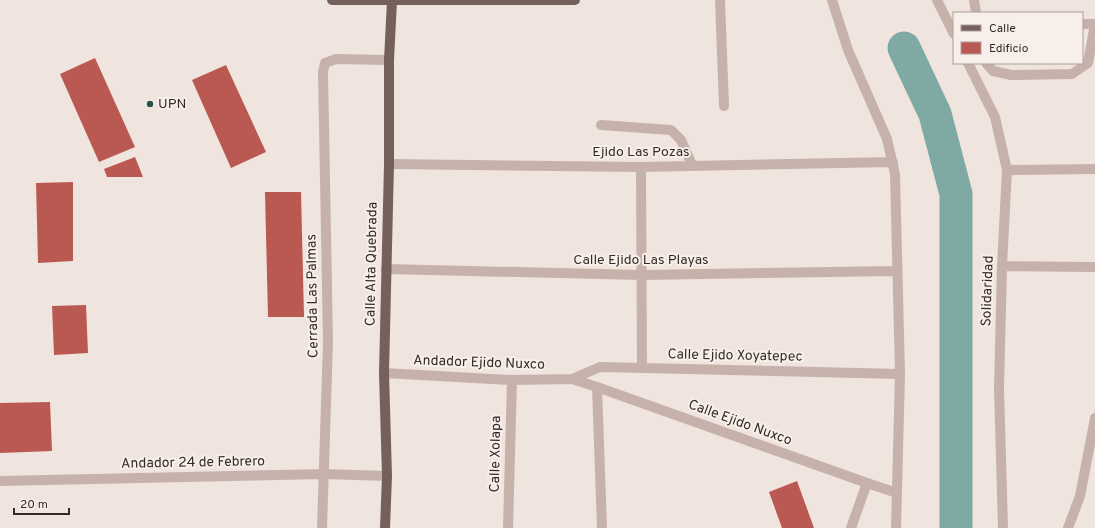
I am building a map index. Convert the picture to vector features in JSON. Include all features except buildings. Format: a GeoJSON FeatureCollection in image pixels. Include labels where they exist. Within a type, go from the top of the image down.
{"type":"FeatureCollection","features":[{"type":"Feature","properties":{"kind":"main road"},"geometry":{"type":"LineString","coordinates":[[332,0],[575,0]]}},
{"type":"Feature","properties":{"kind":"main road","name":"Calle Alta Quebrada"},"geometry":{"type":"LineString","coordinates":[[385,528],[387,476],[384,373],[389,164],[389,60],[392,1]]}},
{"type":"Feature","properties":{"kind":"street"},"geometry":{"type":"LineString","coordinates":[[720,0],[724,106]]}},
{"type":"Feature","properties":{"kind":"street"},"geometry":{"type":"LineString","coordinates":[[832,0],[848,50],[887,139],[895,174],[900,374],[896,528]]}},
{"type":"Feature","properties":{"kind":"street"},"geometry":{"type":"LineString","coordinates":[[937,0],[953,32]]}},
{"type":"Feature","properties":{"kind":"street"},"geometry":{"type":"LineString","coordinates":[[974,0],[976,12]]}},
{"type":"Feature","properties":{"kind":"street"},"geometry":{"type":"LineString","coordinates":[[987,64],[993,71],[1011,75],[1072,74],[1088,63],[1095,24],[1083,24]]}},
{"type":"Feature","properties":{"kind":"street","name":"Cerrada Las Palmas"},"geometry":{"type":"LineString","coordinates":[[322,528],[328,342],[323,72],[325,63],[336,59],[389,60]]}},
{"type":"Feature","properties":{"kind":"street","name":"Solidaridad"},"geometry":{"type":"LineString","coordinates":[[968,64],[995,117],[1007,170],[1002,266],[999,388],[1003,528]]}},
{"type":"Feature","properties":{"kind":"street"},"geometry":{"type":"LineString","coordinates":[[601,125],[671,130],[681,140],[692,165]]}},
{"type":"Feature","properties":{"kind":"street","name":"Ejido Las Pozas"},"geometry":{"type":"LineString","coordinates":[[389,164],[641,167],[893,162]]}},
{"type":"Feature","properties":{"kind":"street"},"geometry":{"type":"LineString","coordinates":[[641,167],[642,368]]}},
{"type":"Feature","properties":{"kind":"street"},"geometry":{"type":"LineString","coordinates":[[1007,170],[1095,169]]}},
{"type":"Feature","properties":{"kind":"street"},"geometry":{"type":"LineString","coordinates":[[1002,266],[1095,267]]}},
{"type":"Feature","properties":{"kind":"street","name":"Calle Ejido Las Playas"},"geometry":{"type":"LineString","coordinates":[[386,269],[642,275],[897,271]]}},
{"type":"Feature","properties":{"kind":"street","name":"Calle Ejido Xoyatepec"},"geometry":{"type":"LineString","coordinates":[[572,379],[600,367],[900,374]]}},
{"type":"Feature","properties":{"kind":"street","name":"Andador Ejido Nuxco"},"geometry":{"type":"LineString","coordinates":[[384,373],[512,380],[572,379]]}},
{"type":"Feature","properties":{"kind":"street","name":"Calle Ejido Nuxco"},"geometry":{"type":"LineString","coordinates":[[572,379],[897,493]]}},
{"type":"Feature","properties":{"kind":"street","name":"Calle Xolapa"},"geometry":{"type":"LineString","coordinates":[[508,528],[512,380]]}},
{"type":"Feature","properties":{"kind":"street"},"geometry":{"type":"LineString","coordinates":[[597,387],[602,528]]}},
{"type":"Feature","properties":{"kind":"street"},"geometry":{"type":"LineString","coordinates":[[1068,528],[1080,496],[1095,418]]}},
{"type":"Feature","properties":{"kind":"street","name":"Andador 24 de Febrero"},"geometry":{"type":"LineString","coordinates":[[0,481],[324,474],[387,476]]}},
{"type":"Feature","properties":{"kind":"street"},"geometry":{"type":"LineString","coordinates":[[851,528],[867,483]]}},
{"type":"Feature","properties":{"kind":"waterway"},"geometry":{"type":"LineString","coordinates":[[904,48],[935,114],[956,194],[956,528]]}},
{"type":"Feature","properties":{"kind":"place","name":"UPN"},"geometry":{"type":"Point","coordinates":[150,104]}}]}
